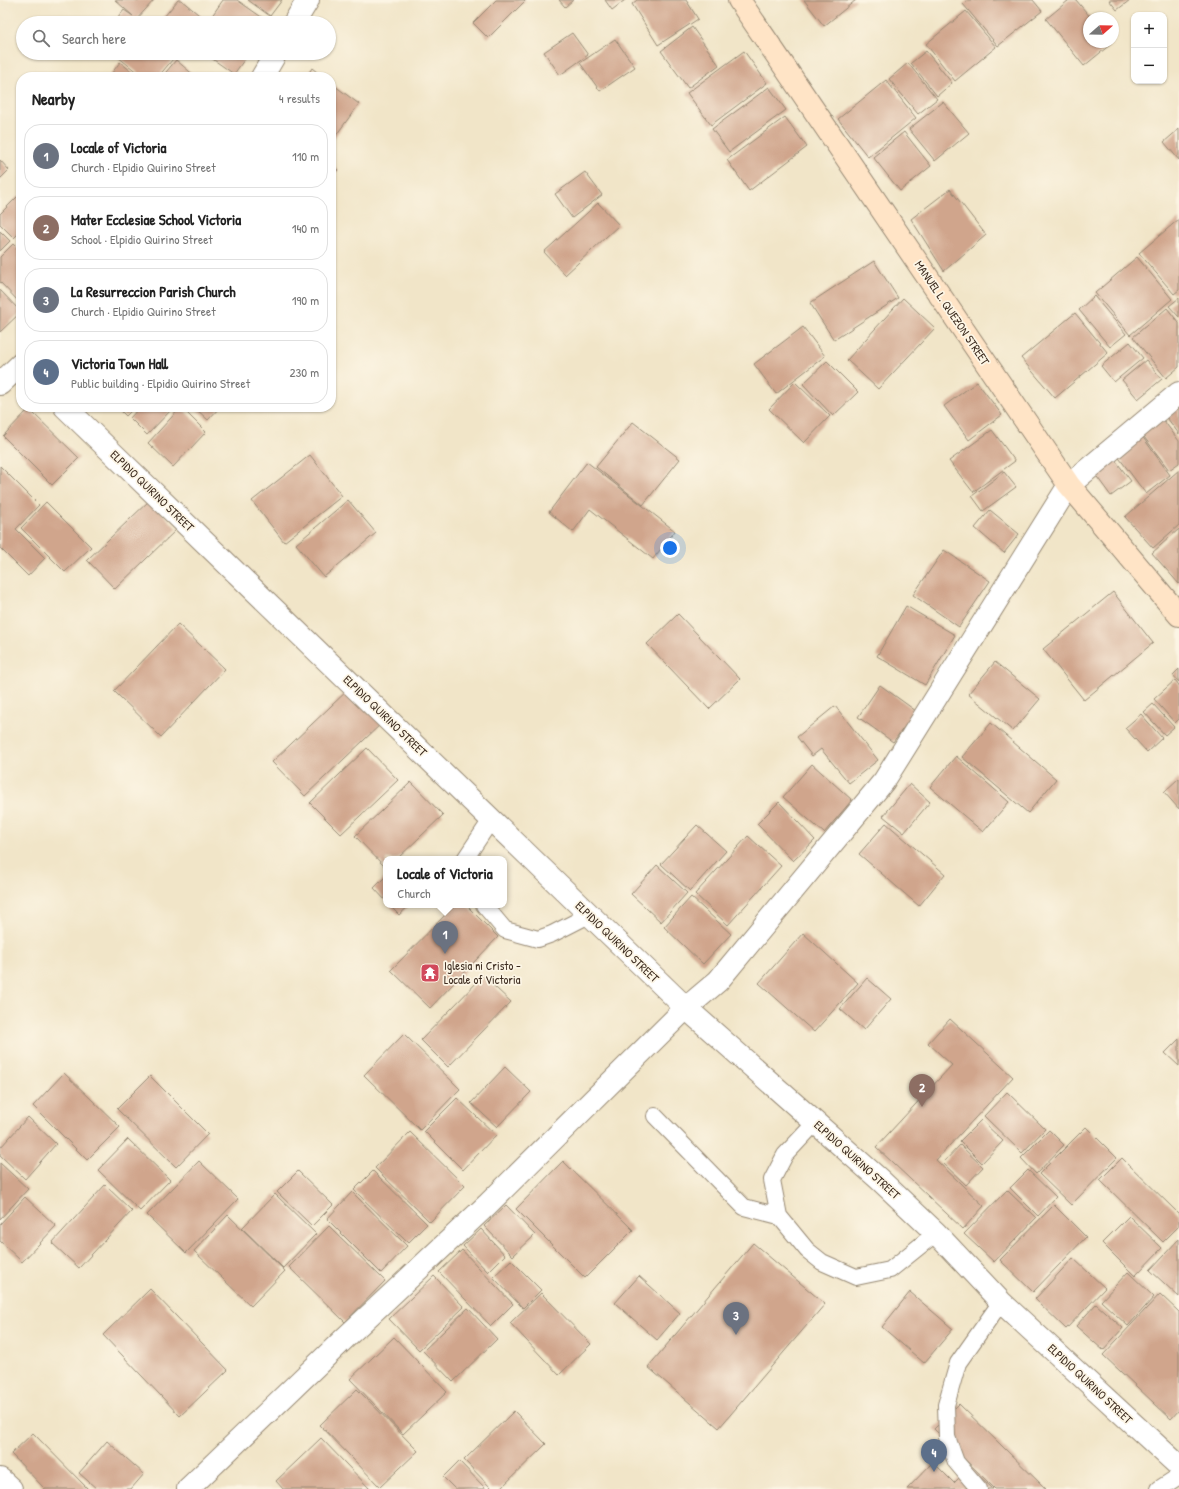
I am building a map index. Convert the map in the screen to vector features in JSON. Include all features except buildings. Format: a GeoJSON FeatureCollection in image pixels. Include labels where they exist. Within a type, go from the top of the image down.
{"type":"FeatureCollection","features":[{"type":"Feature","properties":{"kind":"street"},"geometry":{"type":"LineString","coordinates":[[298,16],[308,0]]}},
{"type":"Feature","properties":{"kind":"street","name":"MANUEL L. QUEZON STREET"},"geometry":{"type":"LineString","coordinates":[[739,0],[1069,484],[1179,615]]}},
{"type":"Feature","properties":{"kind":"street"},"geometry":{"type":"LineString","coordinates":[[265,72],[272,60]]}},
{"type":"Feature","properties":{"kind":"street"},"geometry":{"type":"LineString","coordinates":[[0,384],[16,369]]}},
{"type":"Feature","properties":{"kind":"street"},"geometry":{"type":"LineString","coordinates":[[188,1489],[345,1338],[487,1205],[686,1008],[718,981],[884,781],[1069,484],[1179,393]]}},
{"type":"Feature","properties":{"kind":"street","name":"ELPIDIO QUIRINO STREET"},"geometry":{"type":"LineString","coordinates":[[70,412],[686,1008],[879,1179],[936,1233],[1001,1302],[1179,1466]]}},
{"type":"Feature","properties":{"kind":"street"},"geometry":{"type":"LineString","coordinates":[[0,1479],[11,1489]]}},
{"type":"Feature","properties":{"kind":"lane"},"geometry":{"type":"LineString","coordinates":[[466,856],[491,820]]}},
{"type":"Feature","properties":{"kind":"lane"},"geometry":{"type":"LineString","coordinates":[[487,908],[505,930],[538,938],[552,934],[590,915]]}},
{"type":"Feature","properties":{"kind":"lane"},"geometry":{"type":"LineString","coordinates":[[655,1116],[744,1207],[779,1216]]}},
{"type":"Feature","properties":{"kind":"lane"},"geometry":{"type":"LineString","coordinates":[[816,1123],[785,1155],[772,1180],[779,1216],[807,1250],[822,1262],[856,1277],[890,1270],[936,1233]]}},
{"type":"Feature","properties":{"kind":"lane"},"geometry":{"type":"LineString","coordinates":[[979,1489],[956,1462],[947,1437],[946,1405],[958,1363],[1001,1302]]}},
{"type":"Feature","properties":{"kind":"lane"},"geometry":{"type":"LineString","coordinates":[[1159,1489],[1179,1476]]}},
{"type":"Feature","properties":{"kind":"place","name":"Locale of Victoria"},"geometry":{"type":"Point","coordinates":[445,954]}},
{"type":"Feature","properties":{"kind":"place","name":"Iglesia ni Cristo - Locale of Victoria"},"geometry":{"type":"Point","coordinates":[430,973]}},
{"type":"Feature","properties":{"kind":"place","name":"Mater Ecclesiae School Victoria"},"geometry":{"type":"Point","coordinates":[922,1107]}},
{"type":"Feature","properties":{"kind":"place","name":"La Resurreccion Parish Church"},"geometry":{"type":"Point","coordinates":[736,1335]}},
{"type":"Feature","properties":{"kind":"place","name":"Victoria Town Hall"},"geometry":{"type":"Point","coordinates":[934,1472]}}]}
